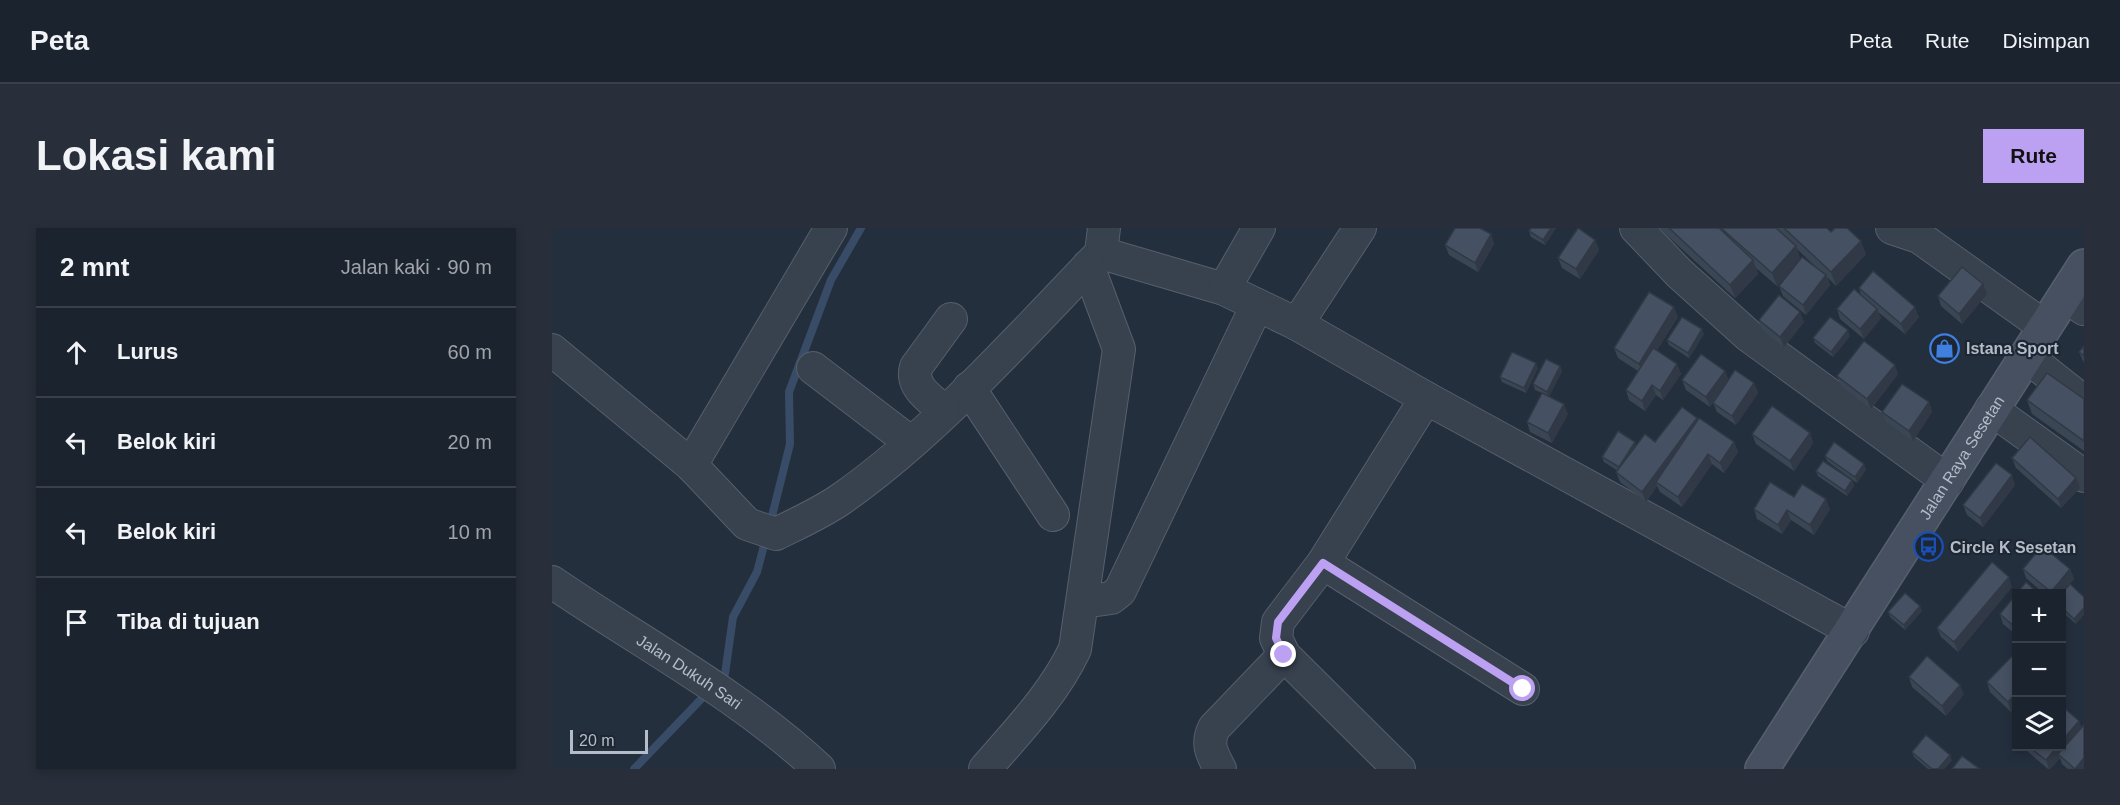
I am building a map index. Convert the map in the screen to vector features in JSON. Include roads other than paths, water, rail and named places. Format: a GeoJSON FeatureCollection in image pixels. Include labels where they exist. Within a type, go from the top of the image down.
{"type":"FeatureCollection","features":[{"type":"Feature","properties":{"kind":"main road","name":"Jalan Raya Sesetan"},"geometry":{"type":"LineString","coordinates":[[1762,769],[1853,631],[1991,409],[2045,327],[2075,302],[2084,266]]}},
{"type":"Feature","properties":{"kind":"street"},"geometry":{"type":"LineString","coordinates":[[691,465],[831,228]]}},
{"type":"Feature","properties":{"kind":"street"},"geometry":{"type":"LineString","coordinates":[[1224,289],[1259,228]]}},
{"type":"Feature","properties":{"kind":"street"},"geometry":{"type":"LineString","coordinates":[[1297,324],[1360,228]]}},
{"type":"Feature","properties":{"kind":"street"},"geometry":{"type":"LineString","coordinates":[[1636,228],[1679,273],[1749,336],[1948,481]]}},
{"type":"Feature","properties":{"kind":"street"},"geometry":{"type":"LineString","coordinates":[[1892,228],[1919,237],[2045,327]]}},
{"type":"Feature","properties":{"kind":"street"},"geometry":{"type":"LineString","coordinates":[[552,350],[691,465],[747,525],[776,534],[840,499],[910,442],[969,388],[1098,249]]}},
{"type":"Feature","properties":{"kind":"street"},"geometry":{"type":"LineString","coordinates":[[1098,249],[1224,289],[1297,324],[1426,398],[1853,631]]}},
{"type":"Feature","properties":{"kind":"street"},"geometry":{"type":"LineString","coordinates":[[985,769],[1065,669],[1075,649],[1119,350],[1098,249]]}},
{"type":"Feature","properties":{"kind":"street"},"geometry":{"type":"LineString","coordinates":[[1083,602],[1111,598],[1120,591],[1257,304]]}},
{"type":"Feature","properties":{"kind":"street"},"geometry":{"type":"LineString","coordinates":[[944,411],[917,386],[913,375],[916,367],[951,319]]}},
{"type":"Feature","properties":{"kind":"street"},"geometry":{"type":"LineString","coordinates":[[2026,356],[2084,402]]}},
{"type":"Feature","properties":{"kind":"street"},"geometry":{"type":"LineString","coordinates":[[813,368],[910,442]]}},
{"type":"Feature","properties":{"kind":"street"},"geometry":{"type":"LineString","coordinates":[[969,388],[1053,515]]}},
{"type":"Feature","properties":{"kind":"street"},"geometry":{"type":"LineString","coordinates":[[1399,769],[1284,655],[1276,638],[1278,622],[1323,563],[1426,398]]}},
{"type":"Feature","properties":{"kind":"street"},"geometry":{"type":"LineString","coordinates":[[1991,409],[2084,476]]}},
{"type":"Feature","properties":{"kind":"street"},"geometry":{"type":"LineString","coordinates":[[1323,563],[1523,689]]}},
{"type":"Feature","properties":{"kind":"street","name":"Jalan Dukuh Sari"},"geometry":{"type":"LineString","coordinates":[[552,582],[725,696],[779,735],[819,769]]}},
{"type":"Feature","properties":{"kind":"street"},"geometry":{"type":"LineString","coordinates":[[1220,769],[1210,751],[1209,738],[1214,728],[1284,655]]}},
{"type":"Feature","properties":{"kind":"waterway"},"geometry":{"type":"LineString","coordinates":[[770,524],[790,444],[789,392],[831,280],[861,228]]}},
{"type":"Feature","properties":{"kind":"waterway"},"geometry":{"type":"LineString","coordinates":[[718,681],[725,674],[733,617],[757,572],[766,538]]}},
{"type":"Feature","properties":{"kind":"waterway"},"geometry":{"type":"LineString","coordinates":[[634,769],[708,692]]}},
{"type":"Feature","properties":{"kind":"place","name":"Istana Sport"},"geometry":{"type":"Point","coordinates":[1945,348]}},
{"type":"Feature","properties":{"kind":"place","name":"Circle K Sesetan"},"geometry":{"type":"Point","coordinates":[1929,547]}}]}
